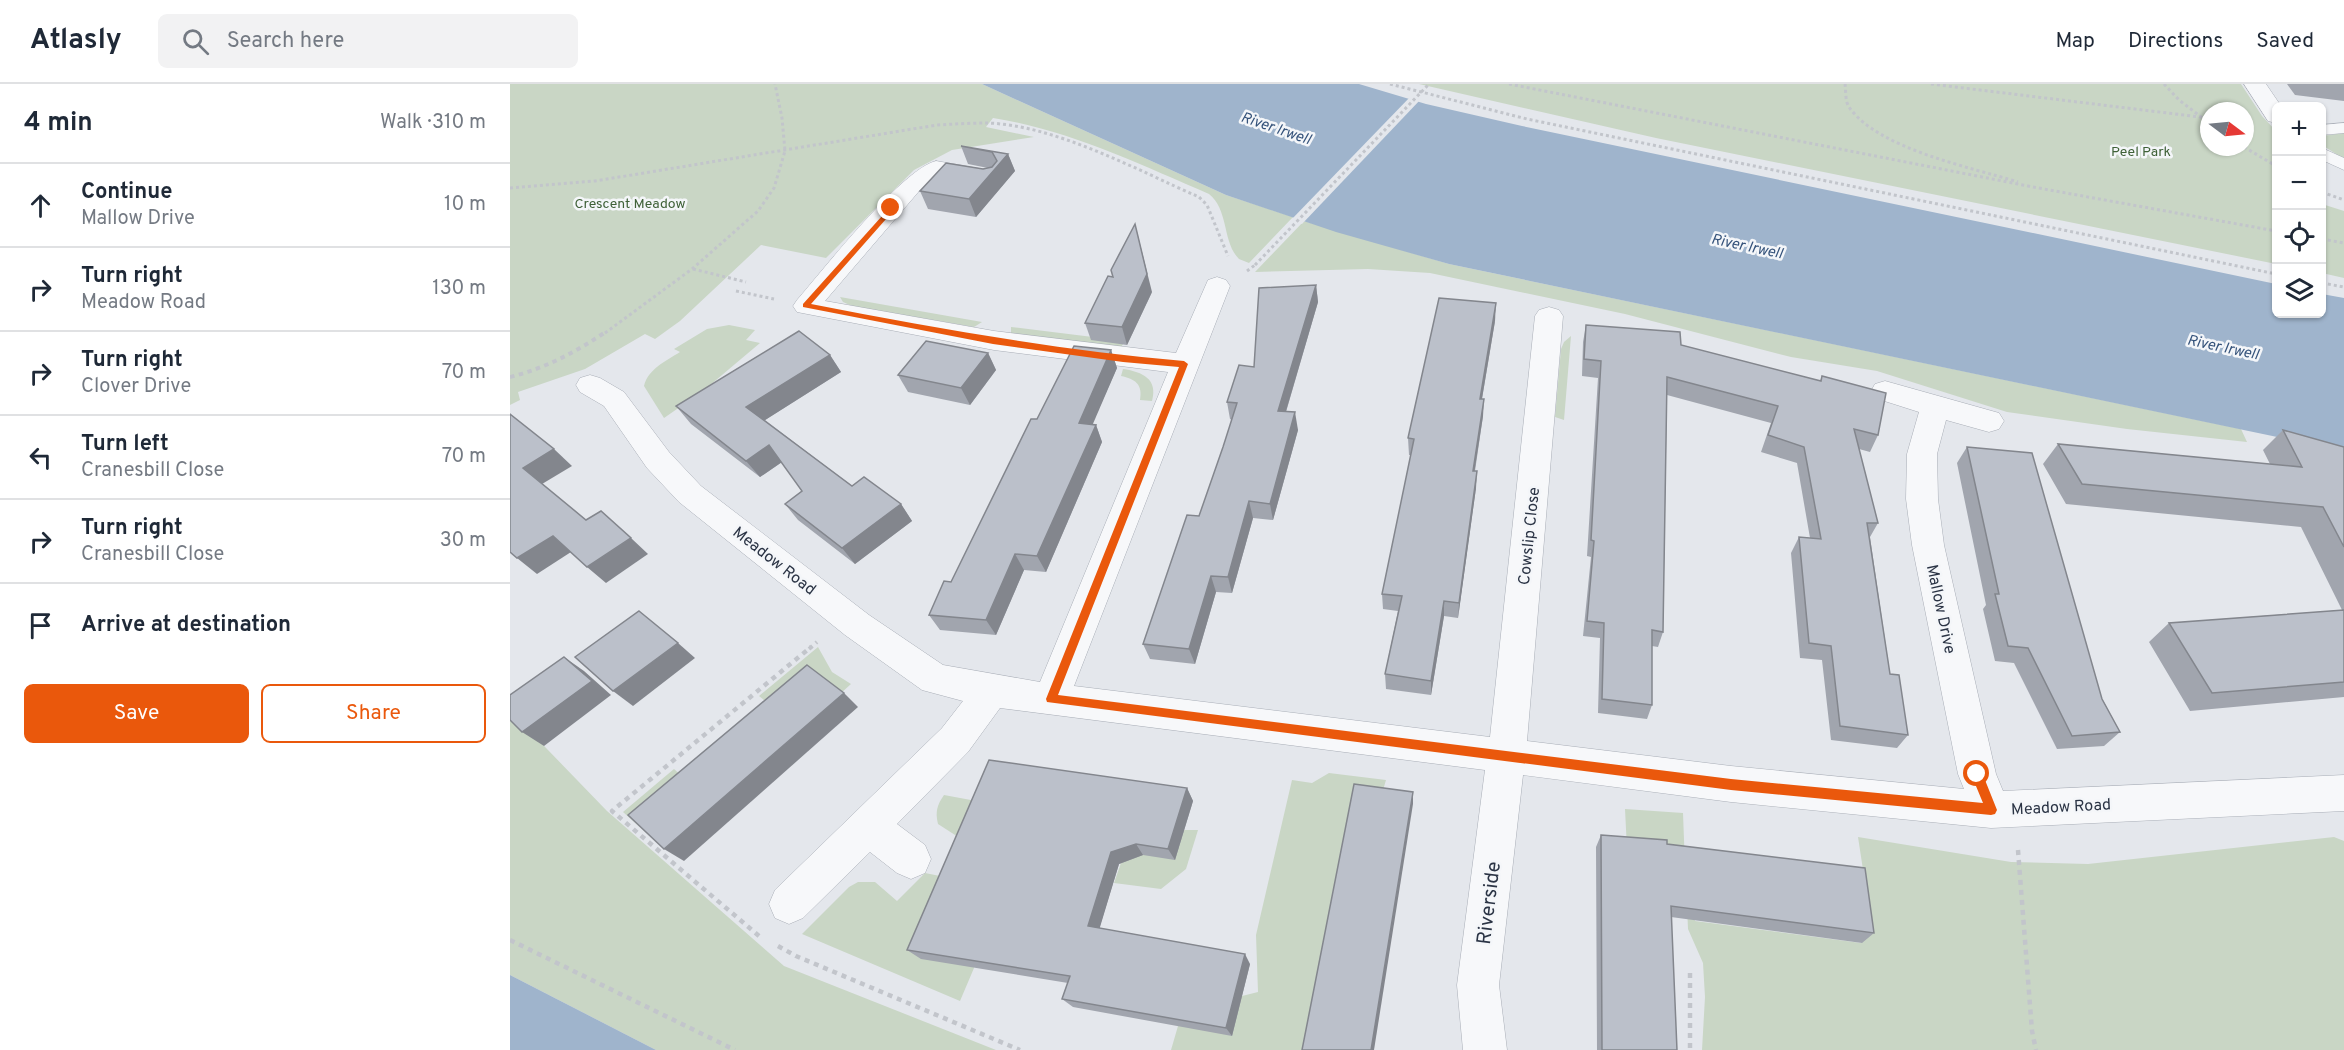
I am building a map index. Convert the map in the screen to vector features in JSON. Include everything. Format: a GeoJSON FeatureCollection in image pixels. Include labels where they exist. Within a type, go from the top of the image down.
{"type":"FeatureCollection","features":[{"type":"Feature","properties":{"kind":"street"},"geometry":{"type":"LineString","coordinates":[[2255,84],[2272,109]]}},
{"type":"Feature","properties":{"kind":"street"},"geometry":{"type":"LineString","coordinates":[[806,306],[912,185],[936,168],[990,177]]}},
{"type":"Feature","properties":{"kind":"street"},"geometry":{"type":"LineString","coordinates":[[1051,699],[1217,286]]}},
{"type":"Feature","properties":{"kind":"street"},"geometry":{"type":"LineString","coordinates":[[806,306],[993,341],[1123,359],[1184,364]]}},
{"type":"Feature","properties":{"kind":"street","name":"Cowslip Close"},"geometry":{"type":"LineString","coordinates":[[1507,756],[1549,316]]}},
{"type":"Feature","properties":{"kind":"street","name":"Meadow Road"},"geometry":{"type":"LineString","coordinates":[[590,385],[614,399],[658,460],[690,494],[857,625],[936,679],[992,691],[1051,699],[1731,784],[1991,810],[2343,795]]}},
{"type":"Feature","properties":{"kind":"street"},"geometry":{"type":"LineString","coordinates":[[1885,391],[1989,421]]}},
{"type":"Feature","properties":{"kind":"street","name":"Mallow Drive"},"geometry":{"type":"LineString","coordinates":[[1935,406],[1922,454],[1922,499],[1928,545],[1977,774],[1991,810]]}},
{"type":"Feature","properties":{"kind":"street"},"geometry":{"type":"LineString","coordinates":[[789,904],[955,740],[992,691]]}},
{"type":"Feature","properties":{"kind":"street","name":"Riverside"},"geometry":{"type":"LineString","coordinates":[[1485,1050],[1478,985],[1507,756]]}},
{"type":"Feature","properties":{"kind":"street"},"geometry":{"type":"LineString","coordinates":[[869,827],[911,859]]}},
{"type":"Feature","properties":{"kind":"lane"},"geometry":{"type":"LineString","coordinates":[[2326,130],[2344,128]]}},
{"type":"Feature","properties":{"kind":"lane"},"geometry":{"type":"LineString","coordinates":[[2326,155],[2344,165]]}},
{"type":"Feature","properties":{"kind":"path"},"geometry":{"type":"LineString","coordinates":[[510,377],[538,370],[564,358],[606,332],[692,269],[759,211],[774,188],[785,151],[782,118],[775,84]]}},
{"type":"Feature","properties":{"kind":"path"},"geometry":{"type":"LineString","coordinates":[[1390,84],[1527,119],[2272,273]]}},
{"type":"Feature","properties":{"kind":"path"},"geometry":{"type":"LineString","coordinates":[[1243,266],[1251,268],[1255,265],[1429,84]]}},
{"type":"Feature","properties":{"kind":"path"},"geometry":{"type":"LineString","coordinates":[[1509,84],[2033,187],[2272,230]]}},
{"type":"Feature","properties":{"kind":"path"},"geometry":{"type":"LineString","coordinates":[[1845,84],[1846,104],[1864,124],[1884,136],[1919,151],[2033,187]]}},
{"type":"Feature","properties":{"kind":"path"},"geometry":{"type":"LineString","coordinates":[[1930,84],[2200,117]]}},
{"type":"Feature","properties":{"kind":"path"},"geometry":{"type":"LineString","coordinates":[[2164,84],[2200,117]]}},
{"type":"Feature","properties":{"kind":"path"},"geometry":{"type":"LineString","coordinates":[[510,188],[595,180],[937,125],[989,123],[1015,126],[1071,142],[1198,197],[1207,204],[1228,257]]}},
{"type":"Feature","properties":{"kind":"path"},"geometry":{"type":"LineString","coordinates":[[2254,153],[2272,163]]}},
{"type":"Feature","properties":{"kind":"path"},"geometry":{"type":"LineString","coordinates":[[2326,194],[2344,201]]}},
{"type":"Feature","properties":{"kind":"path"},"geometry":{"type":"LineString","coordinates":[[2326,240],[2344,243]]}},
{"type":"Feature","properties":{"kind":"path"},"geometry":{"type":"LineString","coordinates":[[692,269],[746,282]]}},
{"type":"Feature","properties":{"kind":"path"},"geometry":{"type":"LineString","coordinates":[[2326,284],[2344,287]]}},
{"type":"Feature","properties":{"kind":"path"},"geometry":{"type":"LineString","coordinates":[[736,291],[806,306]]}},
{"type":"Feature","properties":{"kind":"path"},"geometry":{"type":"LineString","coordinates":[[2018,849],[2032,1031],[2036,1050]]}},
{"type":"Feature","properties":{"kind":"path"},"geometry":{"type":"LineString","coordinates":[[510,940],[735,1050]]}},
{"type":"Feature","properties":{"kind":"path"},"geometry":{"type":"LineString","coordinates":[[1690,973],[1690,1050]]}},
{"type":"Feature","properties":{"kind":"green space","name":"Crescent Meadow"},"geometry":{"type":"Polygon","coordinates":[[[510,84],[982,84],[1226,195],[1293,217],[1249,263],[1239,259],[1234,252],[1220,209],[1209,194],[1076,139],[1021,123],[993,118],[986,127],[1034,137],[952,150],[914,170],[826,258],[761,245],[680,321],[655,339],[645,334],[585,369],[518,392],[520,400],[510,405],[510,84]]]}},
{"type":"Feature","properties":{"kind":"green space","name":"Peel Park"},"geometry":{"type":"Polygon","coordinates":[[[1419,84],[2241,84],[2253,102],[2200,102],[2200,156],[2254,156],[2254,104],[2272,127],[2272,263],[1656,138],[1419,84]]]}},
{"type":"Feature","properties":{"kind":"green space"},"geometry":{"type":"Polygon","coordinates":[[[2344,133],[2344,159],[2326,148],[2326,135],[2344,133]]]}},
{"type":"Feature","properties":{"kind":"green space"},"geometry":{"type":"Polygon","coordinates":[[[2326,205],[2344,211],[2344,278],[2326,274],[2326,205]]]}},
{"type":"Feature","properties":{"kind":"green space"},"geometry":{"type":"Polygon","coordinates":[[[1304,221],[1449,264],[2241,429],[2247,442],[2127,429],[2007,412],[1877,371],[1791,357],[1625,314],[1430,273],[1368,269],[1255,272],[1304,221]]]}},
{"type":"Feature","properties":{"kind":"green space"},"geometry":{"type":"Polygon","coordinates":[[[840,297],[982,322],[974,327],[852,306],[843,302],[840,297]]]}},
{"type":"Feature","properties":{"kind":"green space"},"geometry":{"type":"Polygon","coordinates":[[[729,325],[755,330],[746,340],[760,343],[703,391],[664,418],[644,386],[649,375],[658,366],[680,352],[674,349],[707,329],[729,325]]]}},
{"type":"Feature","properties":{"kind":"green space"},"geometry":{"type":"Polygon","coordinates":[[[1011,327],[1125,341],[1120,349],[1011,334],[1011,327]]]}},
{"type":"Feature","properties":{"kind":"green space"},"geometry":{"type":"Polygon","coordinates":[[[1571,336],[1564,420],[1555,417],[1561,349],[1564,342],[1571,336]]]}},
{"type":"Feature","properties":{"kind":"green space"},"geometry":{"type":"Polygon","coordinates":[[[1123,369],[1137,372],[1151,382],[1152,401],[1140,400],[1139,386],[1134,381],[1121,376],[1123,369]]]}},
{"type":"Feature","properties":{"kind":"green space"},"geometry":{"type":"Polygon","coordinates":[[[818,647],[832,672],[851,684],[840,694],[781,714],[759,696],[818,647]]]}},
{"type":"Feature","properties":{"kind":"green space"},"geometry":{"type":"Polygon","coordinates":[[[510,714],[518,719],[607,811],[784,966],[996,1050],[656,1050],[510,975],[510,714]]]}},
{"type":"Feature","properties":{"kind":"green space"},"geometry":{"type":"Polygon","coordinates":[[[674,769],[695,788],[666,844],[662,847],[623,812],[674,769]]]}},
{"type":"Feature","properties":{"kind":"green space"},"geometry":{"type":"Polygon","coordinates":[[[1329,773],[1386,780],[1307,1050],[1171,1050],[1178,1026],[1242,996],[1258,992],[1256,935],[1292,780],[1312,783],[1329,773]]]}},
{"type":"Feature","properties":{"kind":"green space"},"geometry":{"type":"Polygon","coordinates":[[[944,795],[987,803],[969,844],[938,824],[937,809],[944,795]]]}},
{"type":"Feature","properties":{"kind":"green space"},"geometry":{"type":"Polygon","coordinates":[[[1625,809],[1683,813],[1686,893],[1695,921],[1861,943],[1869,909],[1858,837],[2011,862],[2088,864],[2334,837],[2344,841],[2344,1050],[1702,1050],[1705,997],[1703,963],[1688,929],[1687,906],[1627,849],[1625,809]]]}},
{"type":"Feature","properties":{"kind":"green space"},"geometry":{"type":"Polygon","coordinates":[[[1184,830],[1198,830],[1186,869],[1161,889],[1114,883],[1121,863],[1184,830]]]}},
{"type":"Feature","properties":{"kind":"green space"},"geometry":{"type":"Polygon","coordinates":[[[925,873],[955,879],[974,968],[960,1001],[802,934],[849,887],[858,882],[875,882],[897,901],[925,873]]]}},
{"type":"Feature","properties":{"kind":"water","name":"River Irwell"},"geometry":{"type":"Polygon","coordinates":[[[982,84],[1359,84],[1426,104],[1522,126],[2272,283],[2272,318],[2326,318],[2326,295],[2344,298],[2344,451],[1449,264],[1336,232],[1226,195],[982,84]]]}},
{"type":"Feature","properties":{"kind":"water"},"geometry":{"type":"Polygon","coordinates":[[[510,975],[656,1050],[510,1050],[510,975]]]}},
{"type":"Feature","properties":{"kind":"pier"},"geometry":{"type":"Polygon","coordinates":[[[1411,96],[1421,99],[1302,224],[1291,220],[1411,96]]]}},
{"type":"Feature","properties":{"kind":"building"},"geometry":{"type":"Polygon","coordinates":[[[961,146],[1008,154],[969,199],[920,191],[946,163],[983,169],[992,167],[997,161],[992,152],[961,146]]]}},
{"type":"Feature","properties":{"kind":"building"},"geometry":{"type":"Polygon","coordinates":[[[1135,224],[1147,274],[1122,327],[1085,323],[1108,276],[1113,277],[1111,270],[1135,224]]]}},
{"type":"Feature","properties":{"kind":"building"},"geometry":{"type":"Polygon","coordinates":[[[1316,285],[1278,411],[1295,412],[1270,504],[1249,501],[1228,577],[1211,576],[1189,649],[1143,644],[1187,515],[1199,516],[1223,447],[1237,403],[1227,402],[1239,365],[1254,367],[1259,288],[1316,285]]]}},
{"type":"Feature","properties":{"kind":"building"},"geometry":{"type":"Polygon","coordinates":[[[1439,298],[1496,303],[1480,399],[1484,399],[1473,471],[1477,471],[1459,603],[1444,601],[1431,681],[1385,674],[1402,596],[1382,594],[1414,439],[1408,438],[1439,298]]]}},
{"type":"Feature","properties":{"kind":"building"},"geometry":{"type":"Polygon","coordinates":[[[1586,325],[1680,332],[1681,345],[1821,381],[1822,376],[1886,393],[1878,435],[1854,429],[1878,523],[1867,523],[1890,674],[1899,675],[1908,735],[1840,726],[1831,646],[1809,643],[1799,537],[1821,539],[1804,447],[1768,435],[1778,406],[1667,377],[1663,632],[1652,630],[1652,705],[1602,699],[1604,623],[1587,621],[1594,541],[1591,540],[1601,361],[1584,359],[1586,325]]]}},
{"type":"Feature","properties":{"kind":"building"},"geometry":{"type":"Polygon","coordinates":[[[799,331],[830,355],[746,407],[852,486],[864,477],[901,504],[842,548],[785,504],[802,491],[769,445],[746,461],[676,406],[799,331]]]}},
{"type":"Feature","properties":{"kind":"building"},"geometry":{"type":"Polygon","coordinates":[[[926,341],[988,353],[961,388],[898,375],[926,341]]]}},
{"type":"Feature","properties":{"kind":"building"},"geometry":{"type":"Polygon","coordinates":[[[1074,346],[1111,350],[1079,423],[1096,425],[1037,556],[1015,554],[986,620],[929,615],[944,581],[951,582],[1031,419],[1037,419],[1074,346]]]}},
{"type":"Feature","properties":{"kind":"building"},"geometry":{"type":"Polygon","coordinates":[[[510,414],[554,449],[523,468],[586,520],[601,511],[631,538],[587,567],[553,536],[517,558],[510,552],[510,414]]]}},
{"type":"Feature","properties":{"kind":"building"},"geometry":{"type":"Polygon","coordinates":[[[2283,430],[2344,447],[2344,547],[2323,507],[2082,484],[2058,444],[2302,467],[2283,430]]]}},
{"type":"Feature","properties":{"kind":"building"},"geometry":{"type":"Polygon","coordinates":[[[1967,447],[2032,453],[2102,699],[2120,732],[2072,736],[2028,648],[2008,646],[1995,594],[1999,594],[1967,447]]]}},
{"type":"Feature","properties":{"kind":"building"},"geometry":{"type":"Polygon","coordinates":[[[2344,610],[2344,682],[2212,693],[2169,623],[2344,610]]]}},
{"type":"Feature","properties":{"kind":"building"},"geometry":{"type":"Polygon","coordinates":[[[639,611],[678,643],[613,691],[575,657],[639,611]]]}},
{"type":"Feature","properties":{"kind":"building"},"geometry":{"type":"Polygon","coordinates":[[[564,657],[592,681],[522,732],[510,720],[510,695],[564,657]]]}},
{"type":"Feature","properties":{"kind":"building"},"geometry":{"type":"Polygon","coordinates":[[[807,665],[844,693],[664,849],[628,815],[807,665]]]}},
{"type":"Feature","properties":{"kind":"building"},"geometry":{"type":"Polygon","coordinates":[[[989,760],[1187,788],[1168,849],[1136,844],[1111,852],[1088,926],[1245,954],[1226,1028],[1062,999],[1070,976],[907,950],[989,760]]]}},
{"type":"Feature","properties":{"kind":"building"},"geometry":{"type":"Polygon","coordinates":[[[1354,784],[1413,792],[1371,1050],[1302,1050],[1354,784]]]}},
{"type":"Feature","properties":{"kind":"building"},"geometry":{"type":"Polygon","coordinates":[[[1601,835],[1667,840],[1667,844],[1865,868],[1874,933],[1671,906],[1677,1050],[1602,1050],[1601,835]]]}},
{"type":"Feature","properties":{"kind":"route"},"geometry":{"type":"LineString","coordinates":[[891,208],[806,306],[993,341],[1123,359],[1184,364],[1051,699],[1731,784],[1991,810],[1977,774]]}}]}
